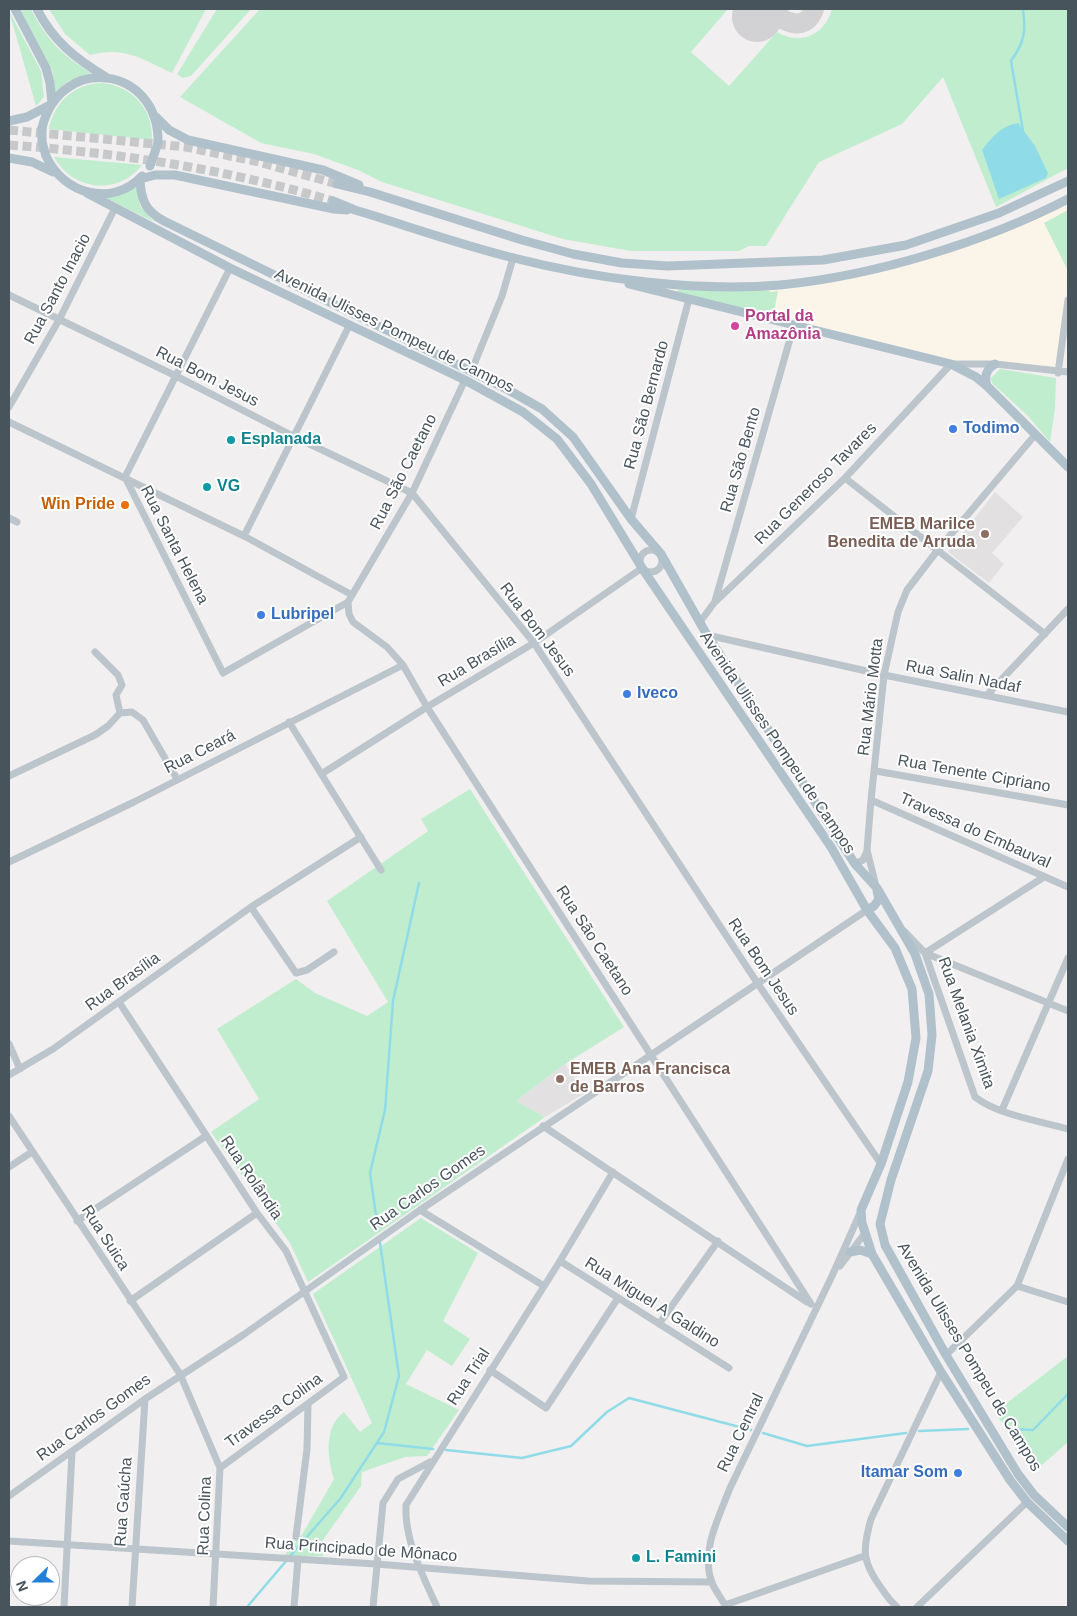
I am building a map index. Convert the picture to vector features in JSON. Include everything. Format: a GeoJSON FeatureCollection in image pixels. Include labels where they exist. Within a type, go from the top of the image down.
{"type":"FeatureCollection","features":[{"type":"Feature","properties":{"kind":"main road"},"geometry":{"type":"LineString","coordinates":[[15,9],[46,68],[50,82],[51,104]]}},
{"type":"Feature","properties":{"kind":"main road"},"geometry":{"type":"LineString","coordinates":[[37,9],[46,27],[63,47],[80,61],[106,77],[122,82],[137,90],[148,102],[156,117],[174,134],[188,140],[322,170],[347,179],[370,192]]}},
{"type":"Feature","properties":{"kind":"main road"},"geometry":{"type":"LineString","coordinates":[[106,77],[90,78],[74,83],[61,92],[51,104],[42,128],[42,142],[46,156],[55,173],[66,184],[87,193],[115,192],[128,187],[140,179],[150,166],[158,143],[156,117]]}},
{"type":"Feature","properties":{"kind":"main road"},"geometry":{"type":"LineString","coordinates":[[9,121],[27,117],[51,104]]}},
{"type":"Feature","properties":{"kind":"main road"},"geometry":{"type":"LineString","coordinates":[[9,158],[32,162],[55,173]]}},
{"type":"Feature","properties":{"kind":"main road"},"geometry":{"type":"LineString","coordinates":[[140,179],[155,175],[175,175],[334,209],[355,210]]}},
{"type":"Feature","properties":{"kind":"main road","name":"Avenida Ulisses Pompeu de Campos"},"geometry":{"type":"LineString","coordinates":[[140,179],[145,205],[157,217],[542,409],[573,437],[631,519],[661,554],[707,635],[855,864],[876,888],[904,931],[915,954],[929,994],[932,1035],[928,1070],[892,1180],[880,1224],[885,1245],[946,1355],[1018,1474],[1034,1495],[1068,1527]]}},
{"type":"Feature","properties":{"kind":"main road"},"geometry":{"type":"LineString","coordinates":[[337,184],[370,192],[546,248],[622,263],[668,266],[823,260],[906,245],[999,213],[1068,181]]}},
{"type":"Feature","properties":{"kind":"main road","name":"Avenida Ulisses Pompeu de Campos"},"geometry":{"type":"LineString","coordinates":[[87,193],[230,268],[465,380],[523,412],[557,439],[591,484],[642,568],[831,846],[867,910],[895,948],[912,989],[916,1038],[908,1082],[881,1164],[861,1210],[865,1233],[872,1254],[941,1372],[1010,1480],[1027,1502],[1068,1542]]}},
{"type":"Feature","properties":{"kind":"main road"},"geometry":{"type":"LineString","coordinates":[[568,270],[683,285],[779,285],[875,268],[951,247],[998,231],[1068,199]]}},
{"type":"Feature","properties":{"kind":"main road"},"geometry":{"type":"LineString","coordinates":[[333,201],[355,210],[513,258],[689,299],[951,364],[976,377],[987,386],[1068,467]]}},
{"type":"Feature","properties":{"kind":"main road"},"geometry":{"type":"LineString","coordinates":[[987,386],[985,380],[986,372],[995,364]]}},
{"type":"Feature","properties":{"kind":"main road"},"geometry":{"type":"LineString","coordinates":[[867,910],[874,906],[879,899],[876,888]]}},
{"type":"Feature","properties":{"kind":"main road"},"geometry":{"type":"LineString","coordinates":[[881,1164],[889,1171],[892,1180]]}},
{"type":"Feature","properties":{"kind":"main road"},"geometry":{"type":"LineString","coordinates":[[865,1233],[876,1229],[880,1224]]}},
{"type":"Feature","properties":{"kind":"main road"},"geometry":{"type":"LineString","coordinates":[[850,1252],[860,1250],[872,1254]]}},
{"type":"Feature","properties":{"kind":"street","name":"Rua Santo Inacio"},"geometry":{"type":"LineString","coordinates":[[9,407],[59,320],[115,208]]}},
{"type":"Feature","properties":{"kind":"street"},"geometry":{"type":"LineString","coordinates":[[471,372],[502,296],[513,258]]}},
{"type":"Feature","properties":{"kind":"street","name":"Rua Santa Helena"},"geometry":{"type":"LineString","coordinates":[[223,673],[125,477],[230,268]]}},
{"type":"Feature","properties":{"kind":"street","name":"Rua Bom Jesus"},"geometry":{"type":"LineString","coordinates":[[9,295],[412,493],[534,643],[758,984],[881,1164]]}},
{"type":"Feature","properties":{"kind":"street","name":"Rua São Bernardo"},"geometry":{"type":"LineString","coordinates":[[631,519],[689,299]]}},
{"type":"Feature","properties":{"kind":"street"},"geometry":{"type":"LineString","coordinates":[[1058,373],[1068,300]]}},
{"type":"Feature","properties":{"kind":"street","name":"Rua São Bento"},"geometry":{"type":"LineString","coordinates":[[714,603],[794,325]]}},
{"type":"Feature","properties":{"kind":"street"},"geometry":{"type":"LineString","coordinates":[[244,536],[349,326]]}},
{"type":"Feature","properties":{"kind":"street"},"geometry":{"type":"LineString","coordinates":[[951,364],[995,364],[1058,373],[1068,372]]}},
{"type":"Feature","properties":{"kind":"street","name":"Rua Generoso Tavares"},"geometry":{"type":"LineString","coordinates":[[700,622],[714,603],[845,478],[951,364]]}},
{"type":"Feature","properties":{"kind":"street","name":"Rua São Caetano"},"geometry":{"type":"LineString","coordinates":[[465,380],[412,493],[350,598],[349,614],[353,622],[387,647],[403,665],[426,707],[814,1306]]}},
{"type":"Feature","properties":{"kind":"street"},"geometry":{"type":"LineString","coordinates":[[9,422],[244,536],[350,598]]}},
{"type":"Feature","properties":{"kind":"street","name":"Rua Mário Motta"},"geometry":{"type":"LineString","coordinates":[[876,888],[868,850],[871,800],[876,771],[884,675],[892,634],[907,590],[937,551],[1035,435]]}},
{"type":"Feature","properties":{"kind":"street"},"geometry":{"type":"LineString","coordinates":[[845,478],[1045,634]]}},
{"type":"Feature","properties":{"kind":"street"},"geometry":{"type":"LineString","coordinates":[[9,518],[17,522]]}},
{"type":"Feature","properties":{"kind":"street"},"geometry":{"type":"LineString","coordinates":[[654,549],[661,554],[663,562],[658,570],[647,572],[642,568],[640,557],[643,552],[654,549]]}},
{"type":"Feature","properties":{"kind":"street","name":"Rua Brasília"},"geometry":{"type":"LineString","coordinates":[[323,773],[426,707],[534,643],[642,568]]}},
{"type":"Feature","properties":{"kind":"street","name":"Rua São Caetano"},"geometry":{"type":"LineString","coordinates":[[223,673],[350,598]]}},
{"type":"Feature","properties":{"kind":"street"},"geometry":{"type":"LineString","coordinates":[[987,695],[1068,609]]}},
{"type":"Feature","properties":{"kind":"street","name":"Rua Salin Nadaf"},"geometry":{"type":"LineString","coordinates":[[707,635],[884,675],[1068,712]]}},
{"type":"Feature","properties":{"kind":"street"},"geometry":{"type":"LineString","coordinates":[[95,652],[118,675],[122,685],[116,695],[120,713]]}},
{"type":"Feature","properties":{"kind":"street","name":"Rua Ceará"},"geometry":{"type":"LineString","coordinates":[[9,862],[403,665]]}},
{"type":"Feature","properties":{"kind":"street"},"geometry":{"type":"LineString","coordinates":[[9,776],[95,735],[108,726],[120,713],[132,712],[143,720],[177,779]]}},
{"type":"Feature","properties":{"kind":"street"},"geometry":{"type":"LineString","coordinates":[[289,722],[323,773],[381,870]]}},
{"type":"Feature","properties":{"kind":"street","name":"Rua Tenente Cipriano"},"geometry":{"type":"LineString","coordinates":[[876,771],[1068,805]]}},
{"type":"Feature","properties":{"kind":"street","name":"Travessa do Embauval"},"geometry":{"type":"LineString","coordinates":[[871,800],[1068,887]]}},
{"type":"Feature","properties":{"kind":"street","name":"Rua Brasília"},"geometry":{"type":"LineString","coordinates":[[9,1075],[53,1049],[251,907],[362,837]]}},
{"type":"Feature","properties":{"kind":"street"},"geometry":{"type":"LineString","coordinates":[[855,864],[862,860],[868,850]]}},
{"type":"Feature","properties":{"kind":"street"},"geometry":{"type":"LineString","coordinates":[[925,953],[1044,877]]}},
{"type":"Feature","properties":{"kind":"street"},"geometry":{"type":"LineString","coordinates":[[251,907],[296,973],[307,970],[334,952]]}},
{"type":"Feature","properties":{"kind":"street","name":"Rua Carlos Gomes"},"geometry":{"type":"LineString","coordinates":[[9,1496],[145,1398],[243,1335],[420,1210],[867,910]]}},
{"type":"Feature","properties":{"kind":"street","name":"Rua Melania Ximita"},"geometry":{"type":"LineString","coordinates":[[904,931],[925,953],[975,1097],[984,1104],[1068,1129]]}},
{"type":"Feature","properties":{"kind":"street"},"geometry":{"type":"LineString","coordinates":[[925,953],[1068,1011]]}},
{"type":"Feature","properties":{"kind":"street"},"geometry":{"type":"LineString","coordinates":[[1002,1110],[1068,958]]}},
{"type":"Feature","properties":{"kind":"street","name":"Rua Rolândia"},"geometry":{"type":"LineString","coordinates":[[119,1002],[256,1213],[286,1251],[306,1290],[344,1377]]}},
{"type":"Feature","properties":{"kind":"street"},"geometry":{"type":"LineString","coordinates":[[9,1044],[20,1069]]}},
{"type":"Feature","properties":{"kind":"street","name":"Rua Suica"},"geometry":{"type":"LineString","coordinates":[[9,1116],[180,1374]]}},
{"type":"Feature","properties":{"kind":"street"},"geometry":{"type":"LineString","coordinates":[[543,1126],[814,1306]]}},
{"type":"Feature","properties":{"kind":"street"},"geometry":{"type":"LineString","coordinates":[[77,1221],[206,1136]]}},
{"type":"Feature","properties":{"kind":"street"},"geometry":{"type":"LineString","coordinates":[[9,1167],[32,1152]]}},
{"type":"Feature","properties":{"kind":"street"},"geometry":{"type":"LineString","coordinates":[[946,1355],[1017,1286],[1068,1159]]}},
{"type":"Feature","properties":{"kind":"street","name":"Rua Trial"},"geometry":{"type":"LineString","coordinates":[[437,1607],[420,1568],[405,1520],[406,1505],[431,1461],[560,1261],[614,1172]]}},
{"type":"Feature","properties":{"kind":"street"},"geometry":{"type":"LineString","coordinates":[[420,1210],[544,1286]]}},
{"type":"Feature","properties":{"kind":"street","name":"Rua Central"},"geometry":{"type":"LineString","coordinates":[[832,1276],[861,1210]]}},
{"type":"Feature","properties":{"kind":"street"},"geometry":{"type":"LineString","coordinates":[[130,1300],[256,1213]]}},
{"type":"Feature","properties":{"kind":"street","name":"Rua Central"},"geometry":{"type":"LineString","coordinates":[[726,1606],[712,1582],[708,1554],[717,1522],[730,1488],[814,1306],[832,1276],[865,1233]]}},
{"type":"Feature","properties":{"kind":"street"},"geometry":{"type":"LineString","coordinates":[[659,1324],[718,1241]]}},
{"type":"Feature","properties":{"kind":"street","name":"Rua Miguel A Galdino"},"geometry":{"type":"LineString","coordinates":[[560,1261],[729,1368]]}},
{"type":"Feature","properties":{"kind":"street"},"geometry":{"type":"LineString","coordinates":[[1017,1286],[1068,1302]]}},
{"type":"Feature","properties":{"kind":"street"},"geometry":{"type":"LineString","coordinates":[[490,1370],[546,1408],[618,1298]]}},
{"type":"Feature","properties":{"kind":"street"},"geometry":{"type":"LineString","coordinates":[[897,1607],[869,1572],[864,1556],[865,1541],[871,1519],[941,1372]]}},
{"type":"Feature","properties":{"kind":"street","name":"Rua Colina"},"geometry":{"type":"LineString","coordinates":[[180,1374],[220,1468],[218,1554],[213,1607]]}},
{"type":"Feature","properties":{"kind":"street","name":"Travessa Colina"},"geometry":{"type":"LineString","coordinates":[[220,1468],[344,1377]]}},
{"type":"Feature","properties":{"kind":"street","name":"Rua Gaúcha"},"geometry":{"type":"LineString","coordinates":[[132,1607],[145,1398]]}},
{"type":"Feature","properties":{"kind":"street"},"geometry":{"type":"LineString","coordinates":[[296,1536],[307,1449],[308,1404]]}},
{"type":"Feature","properties":{"kind":"street"},"geometry":{"type":"LineString","coordinates":[[64,1607],[72,1452]]}},
{"type":"Feature","properties":{"kind":"street"},"geometry":{"type":"LineString","coordinates":[[373,1607],[383,1503],[398,1479],[431,1461]]}},
{"type":"Feature","properties":{"kind":"street"},"geometry":{"type":"LineString","coordinates":[[917,1607],[1027,1502]]}},
{"type":"Feature","properties":{"kind":"street","name":"Rua Principado de Mônaco"},"geometry":{"type":"LineString","coordinates":[[9,1541],[376,1564],[588,1580],[712,1582]]}},
{"type":"Feature","properties":{"kind":"street"},"geometry":{"type":"LineString","coordinates":[[726,1606],[864,1556]]}},
{"type":"Feature","properties":{"kind":"street"},"geometry":{"type":"LineString","coordinates":[[294,1607],[296,1559]]}},
{"type":"Feature","properties":{"kind":"shaded area"},"geometry":{"type":"Polygon","coordinates":[[[1068,203],[1068,279],[1055,369],[956,361],[653,287],[764,288],[881,271],[959,249],[1022,225],[1068,203]]]}},
{"type":"Feature","properties":{"kind":"shaded area","name":"EMEB Marilce Benedita de Arruda"},"geometry":{"type":"Polygon","coordinates":[[[995,492],[1023,517],[992,553],[1004,564],[989,583],[948,552],[995,492]]]}},
{"type":"Feature","properties":{"kind":"shaded area","name":"EMEB Ana Francisca de Barros"},"geometry":{"type":"Polygon","coordinates":[[[565,1064],[585,1093],[545,1117],[516,1101],[565,1064]]]}},
{"type":"Feature","properties":{"kind":"green space"},"geometry":{"type":"Polygon","coordinates":[[[20,9],[31,9],[42,29],[56,46],[72,61],[91,73],[69,81],[55,92],[52,70],[20,9]]]}},
{"type":"Feature","properties":{"kind":"green space"},"geometry":{"type":"Polygon","coordinates":[[[49,9],[206,9],[172,73],[142,59],[123,53],[113,52],[90,55],[65,34],[49,9]]]}},
{"type":"Feature","properties":{"kind":"green space"},"geometry":{"type":"Polygon","coordinates":[[[217,9],[251,9],[191,76],[182,78],[177,74],[217,9]]]}},
{"type":"Feature","properties":{"kind":"green space"},"geometry":{"type":"Polygon","coordinates":[[[260,9],[728,9],[691,52],[729,86],[777,32],[794,38],[811,36],[824,26],[832,9],[1068,9],[1068,168],[996,207],[943,77],[902,124],[819,162],[766,246],[749,246],[739,251],[631,251],[563,239],[382,182],[358,170],[314,154],[261,143],[180,97],[260,9]]]}},
{"type":"Feature","properties":{"kind":"green space"},"geometry":{"type":"Polygon","coordinates":[[[9,11],[41,71],[44,97],[36,106],[9,11]]]}},
{"type":"Feature","properties":{"kind":"green space"},"geometry":{"type":"Polygon","coordinates":[[[103,83],[123,89],[139,101],[149,119],[152,140],[49,129],[56,110],[67,96],[83,86],[103,83]]]}},
{"type":"Feature","properties":{"kind":"green space"},"geometry":{"type":"Polygon","coordinates":[[[54,157],[142,165],[121,182],[109,185],[96,185],[84,183],[72,177],[54,157]]]}},
{"type":"Feature","properties":{"kind":"green space"},"geometry":{"type":"Polygon","coordinates":[[[136,185],[140,206],[154,222],[104,197],[136,185]]]}},
{"type":"Feature","properties":{"kind":"green space"},"geometry":{"type":"Polygon","coordinates":[[[1068,210],[1068,271],[1044,223],[1068,210]]]}},
{"type":"Feature","properties":{"kind":"green space"},"geometry":{"type":"Polygon","coordinates":[[[679,289],[766,289],[771,292],[778,291],[773,317],[677,292],[679,289]]]}},
{"type":"Feature","properties":{"kind":"green space"},"geometry":{"type":"Polygon","coordinates":[[[1000,369],[1056,378],[1055,409],[1050,442],[1028,416],[992,383],[991,378],[1000,369]]]}},
{"type":"Feature","properties":{"kind":"green space"},"geometry":{"type":"Polygon","coordinates":[[[470,789],[624,1027],[565,1064],[516,1101],[545,1117],[308,1282],[290,1243],[211,1132],[259,1099],[217,1029],[296,979],[315,993],[367,1016],[388,1002],[327,901],[428,831],[421,819],[470,789]]]}},
{"type":"Feature","properties":{"kind":"green space"},"geometry":{"type":"Polygon","coordinates":[[[421,1218],[478,1253],[443,1321],[470,1339],[452,1366],[427,1350],[406,1384],[459,1410],[427,1456],[405,1457],[362,1472],[361,1486],[323,1540],[323,1556],[284,1556],[303,1533],[334,1479],[329,1443],[330,1434],[338,1418],[344,1412],[360,1432],[372,1423],[313,1294],[421,1218]]]}},
{"type":"Feature","properties":{"kind":"green space"},"geometry":{"type":"Polygon","coordinates":[[[1068,1356],[1068,1442],[1034,1472],[995,1412],[1068,1356]]]}},
{"type":"Feature","properties":{"kind":"water"},"geometry":{"type":"Polygon","coordinates":[[[1018,123],[1035,146],[1048,173],[1046,178],[999,199],[982,150],[1002,129],[1018,123]]]}},
{"type":"Feature","properties":{"kind":"waterway"},"geometry":{"type":"LineString","coordinates":[[1023,9],[1022,42],[1011,61],[1023,131]]}},
{"type":"Feature","properties":{"kind":"waterway"},"geometry":{"type":"LineString","coordinates":[[378,1230],[370,1173],[385,1110],[393,1001],[419,883]]}},
{"type":"Feature","properties":{"kind":"waterway"},"geometry":{"type":"LineString","coordinates":[[290,1556],[340,1499],[384,1432],[399,1376],[380,1243]]}},
{"type":"Feature","properties":{"kind":"waterway"},"geometry":{"type":"LineString","coordinates":[[1012,1429],[1033,1430],[1068,1394]]}},
{"type":"Feature","properties":{"kind":"waterway"},"geometry":{"type":"LineString","coordinates":[[446,1450],[522,1458],[571,1446],[607,1412],[629,1398],[751,1430]]}},
{"type":"Feature","properties":{"kind":"waterway"},"geometry":{"type":"LineString","coordinates":[[919,1431],[968,1429]]}},
{"type":"Feature","properties":{"kind":"waterway"},"geometry":{"type":"LineString","coordinates":[[763,1433],[807,1446],[906,1433]]}},
{"type":"Feature","properties":{"kind":"waterway"},"geometry":{"type":"LineString","coordinates":[[377,1443],[433,1449]]}},
{"type":"Feature","properties":{"kind":"waterway"},"geometry":{"type":"LineString","coordinates":[[247,1607],[287,1560]]}},
{"type":"Feature","properties":{"kind":"taxiway"},"geometry":{"type":"LineString","coordinates":[[767,9],[792,23],[805,22],[814,9]]}},
{"type":"Feature","properties":{"kind":"runway"},"geometry":{"type":"LineString","coordinates":[[757,17],[763,9]]}},
{"type":"Feature","properties":{"kind":"tunnel"},"geometry":{"type":"LineString","coordinates":[[9,130],[186,147],[259,162],[337,184]]}},
{"type":"Feature","properties":{"kind":"tunnel"},"geometry":{"type":"LineString","coordinates":[[9,145],[132,158],[213,171],[333,201]]}},
{"type":"Feature","properties":{"kind":"place","name":"Portal da Amazônia"},"geometry":{"type":"Point","coordinates":[735,326]}},
{"type":"Feature","properties":{"kind":"place","name":"Todimo"},"geometry":{"type":"Point","coordinates":[953,429]}},
{"type":"Feature","properties":{"kind":"place","name":"Esplanada"},"geometry":{"type":"Point","coordinates":[231,440]}},
{"type":"Feature","properties":{"kind":"place","name":"VG"},"geometry":{"type":"Point","coordinates":[207,487]}},
{"type":"Feature","properties":{"kind":"place","name":"Win Pride"},"geometry":{"type":"Point","coordinates":[125,505]}},
{"type":"Feature","properties":{"kind":"place","name":"EMEB Marilce Benedita de Arruda"},"geometry":{"type":"Point","coordinates":[985,534]}},
{"type":"Feature","properties":{"kind":"place","name":"Lubripel"},"geometry":{"type":"Point","coordinates":[261,615]}},
{"type":"Feature","properties":{"kind":"place","name":"Iveco"},"geometry":{"type":"Point","coordinates":[627,694]}},
{"type":"Feature","properties":{"kind":"place","name":"EMEB Ana Francisca de Barros"},"geometry":{"type":"Point","coordinates":[560,1079]}},
{"type":"Feature","properties":{"kind":"place","name":"Itamar Som"},"geometry":{"type":"Point","coordinates":[958,1473]}},
{"type":"Feature","properties":{"kind":"place","name":"L. Famini"},"geometry":{"type":"Point","coordinates":[636,1558]}}]}
